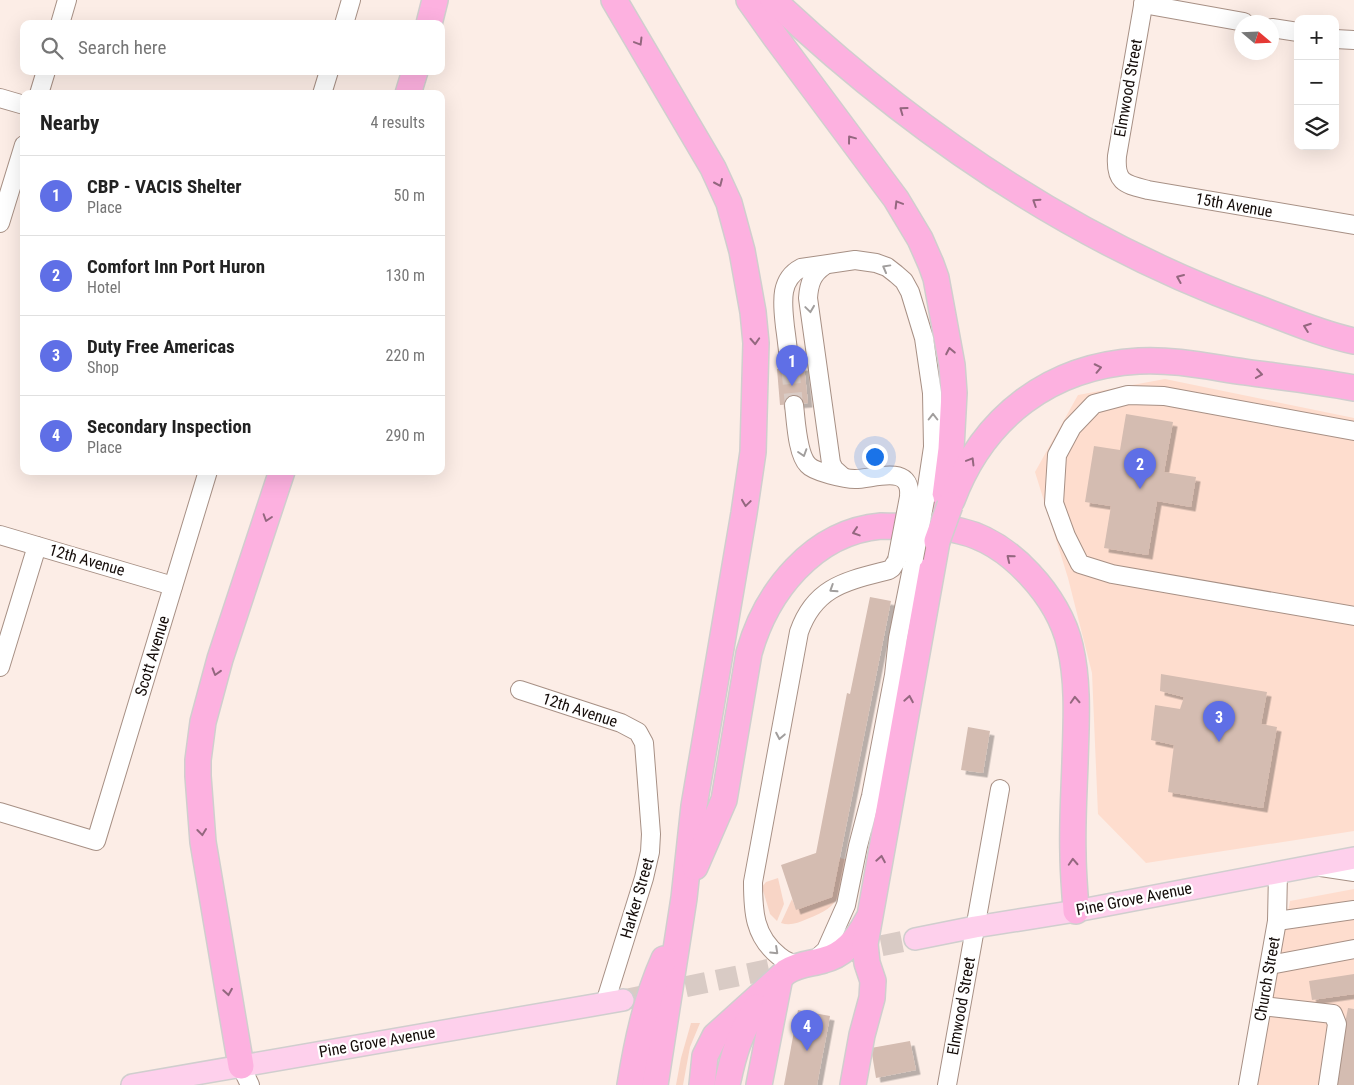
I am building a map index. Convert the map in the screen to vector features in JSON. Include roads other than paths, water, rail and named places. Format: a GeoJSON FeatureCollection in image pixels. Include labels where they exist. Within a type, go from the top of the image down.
{"type":"FeatureCollection","features":[{"type":"Feature","properties":{"kind":"highway"},"geometry":{"type":"LineString","coordinates":[[430,20],[435,0]]}},
{"type":"Feature","properties":{"kind":"highway"},"geometry":{"type":"LineString","coordinates":[[614,0],[713,168],[729,204],[742,251],[753,312],[756,343],[753,452],[694,806],[681,918],[655,1085]]}},
{"type":"Feature","properties":{"kind":"highway"},"geometry":{"type":"LineString","coordinates":[[749,0],[896,199],[920,240],[936,278],[952,365],[954,393],[951,450],[932,502],[920,555],[873,907],[865,953],[872,975],[870,1006],[853,1077]]}},
{"type":"Feature","properties":{"kind":"highway"},"geometry":{"type":"LineString","coordinates":[[773,0],[860,77],[941,138],[1053,214],[1172,274],[1316,330],[1354,341]]}},
{"type":"Feature","properties":{"kind":"highway"},"geometry":{"type":"LineString","coordinates":[[409,90],[414,75]]}},
{"type":"Feature","properties":{"kind":"highway"},"geometry":{"type":"LineString","coordinates":[[932,502],[956,489],[974,456],[1004,416],[1027,398],[1054,383],[1087,370],[1140,361],[1171,362],[1346,386]]}},
{"type":"Feature","properties":{"kind":"highway"},"geometry":{"type":"LineString","coordinates":[[246,1076],[203,842],[199,810],[198,760],[202,722],[212,682],[281,475]]}},
{"type":"Feature","properties":{"kind":"highway"},"geometry":{"type":"LineString","coordinates":[[613,1085],[634,1014],[660,967],[681,918],[690,880],[724,800],[749,653],[760,620],[767,606],[786,580],[808,558],[835,540],[859,530],[881,526],[948,529],[981,538],[1012,558],[1044,591],[1054,608],[1070,646],[1074,673],[1076,713],[1073,855],[1076,911]]}},
{"type":"Feature","properties":{"kind":"highway"},"geometry":{"type":"LineString","coordinates":[[759,1085],[780,980],[788,974],[840,954],[856,939],[873,907]]}},
{"type":"Feature","properties":{"kind":"highway"},"geometry":{"type":"LineString","coordinates":[[668,1085],[684,987],[681,918]]}},
{"type":"Feature","properties":{"kind":"highway"},"geometry":{"type":"LineString","coordinates":[[630,1085],[636,1048],[660,967]]}},
{"type":"Feature","properties":{"kind":"highway"},"geometry":{"type":"LineString","coordinates":[[642,1085],[660,967]]}},
{"type":"Feature","properties":{"kind":"highway"},"geometry":{"type":"LineString","coordinates":[[686,1085],[693,1062],[715,1036],[788,974]]}},
{"type":"Feature","properties":{"kind":"highway"},"geometry":{"type":"LineString","coordinates":[[726,1085],[736,1045],[747,1022],[788,974]]}},
{"type":"Feature","properties":{"kind":"highway"},"geometry":{"type":"LineString","coordinates":[[743,1085],[758,1016],[788,974]]}},
{"type":"Feature","properties":{"kind":"highway"},"geometry":{"type":"LineString","coordinates":[[702,1085],[705,1056],[715,1036]]}},
{"type":"Feature","properties":{"kind":"main road","name":"Pine Grove Avenue"},"geometry":{"type":"LineString","coordinates":[[915,939],[974,927],[1076,911],[1354,858]]}},
{"type":"Feature","properties":{"kind":"main road","name":"Pine Grove Avenue"},"geometry":{"type":"LineString","coordinates":[[132,1085],[246,1076],[614,1001]]}},
{"type":"Feature","properties":{"kind":"street"},"geometry":{"type":"LineString","coordinates":[[61,20],[67,0]]}},
{"type":"Feature","properties":{"kind":"street"},"geometry":{"type":"LineString","coordinates":[[345,20],[351,0]]}},
{"type":"Feature","properties":{"kind":"street"},"geometry":{"type":"LineString","coordinates":[[1144,2],[1234,20]]}},
{"type":"Feature","properties":{"kind":"street","name":"Elmwood Street"},"geometry":{"type":"LineString","coordinates":[[1118,176],[1116,156],[1144,2]]}},
{"type":"Feature","properties":{"kind":"street"},"geometry":{"type":"LineString","coordinates":[[1279,29],[1294,31]]}},
{"type":"Feature","properties":{"kind":"street"},"geometry":{"type":"LineString","coordinates":[[1339,40],[1354,40]]}},
{"type":"Feature","properties":{"kind":"street"},"geometry":{"type":"LineString","coordinates":[[40,90],[45,75]]}},
{"type":"Feature","properties":{"kind":"street"},"geometry":{"type":"LineString","coordinates":[[323,90],[328,75]]}},
{"type":"Feature","properties":{"kind":"street"},"geometry":{"type":"LineString","coordinates":[[0,98],[20,105]]}},
{"type":"Feature","properties":{"kind":"street"},"geometry":{"type":"LineString","coordinates":[[0,223],[20,158]]}},
{"type":"Feature","properties":{"kind":"street","name":"15th Avenue"},"geometry":{"type":"LineString","coordinates":[[1118,176],[1126,183],[1148,190],[1354,225]]}},
{"type":"Feature","properties":{"kind":"street"},"geometry":{"type":"LineString","coordinates":[[790,366],[783,302],[784,289],[791,275],[801,268],[855,260],[876,263],[887,267],[904,281],[910,292],[924,338],[932,393],[933,447],[932,502],[920,555],[907,596],[898,638],[882,685],[861,795],[858,846],[849,894],[842,915],[826,950],[788,974],[785,960],[771,949],[758,928],[753,902],[753,882],[800,632],[807,614],[818,599],[828,591],[847,582],[892,568],[920,555]]}},
{"type":"Feature","properties":{"kind":"street"},"geometry":{"type":"LineString","coordinates":[[824,266],[815,273],[808,298],[831,463],[834,469],[843,477]]}},
{"type":"Feature","properties":{"kind":"street"},"geometry":{"type":"LineString","coordinates":[[1354,431],[1164,396],[1128,395],[1094,404],[1072,427],[1057,455],[1054,502],[1066,536],[1080,564],[1112,574],[1354,616]]}},
{"type":"Feature","properties":{"kind":"street"},"geometry":{"type":"LineString","coordinates":[[794,405],[803,459],[808,465],[814,469],[858,479],[886,474],[900,476],[908,486],[932,502]]}},
{"type":"Feature","properties":{"kind":"street","name":"Scott Avenue"},"geometry":{"type":"LineString","coordinates":[[0,812],[96,842],[207,475]]}},
{"type":"Feature","properties":{"kind":"street","name":"12th Avenue"},"geometry":{"type":"LineString","coordinates":[[0,535],[173,586]]}},
{"type":"Feature","properties":{"kind":"street"},"geometry":{"type":"LineString","coordinates":[[0,667],[37,546]]}},
{"type":"Feature","properties":{"kind":"street"},"geometry":{"type":"LineString","coordinates":[[878,573],[888,573],[898,578],[906,588],[907,596]]}},
{"type":"Feature","properties":{"kind":"street","name":"12th Avenue"},"geometry":{"type":"LineString","coordinates":[[520,690],[622,723],[638,732]]}},
{"type":"Feature","properties":{"kind":"street","name":"Harker Street"},"geometry":{"type":"LineString","coordinates":[[614,1001],[650,852],[651,834],[646,750],[638,732]]}},
{"type":"Feature","properties":{"kind":"street","name":"Elmwood Street"},"geometry":{"type":"LineString","coordinates":[[947,1085],[1000,789]]}},
{"type":"Feature","properties":{"kind":"street"},"geometry":{"type":"LineString","coordinates":[[1316,866],[1354,872]]}},
{"type":"Feature","properties":{"kind":"street","name":"Church Street"},"geometry":{"type":"LineString","coordinates":[[1248,1085],[1277,921],[1278,872]]}},
{"type":"Feature","properties":{"kind":"street"},"geometry":{"type":"LineString","coordinates":[[1277,921],[1354,910]]}},
{"type":"Feature","properties":{"kind":"street"},"geometry":{"type":"LineString","coordinates":[[1270,965],[1354,949]]}},
{"type":"Feature","properties":{"kind":"street"},"geometry":{"type":"LineString","coordinates":[[1262,1006],[1333,1014],[1337,1024],[1328,1085]]}},
{"type":"Feature","properties":{"kind":"tunnel"},"geometry":{"type":"LineString","coordinates":[[790,366],[794,405]]}},
{"type":"Feature","properties":{"kind":"tunnel"},"geometry":{"type":"LineString","coordinates":[[850,952],[915,939]]}},
{"type":"Feature","properties":{"kind":"tunnel"},"geometry":{"type":"LineString","coordinates":[[623,1000],[799,963]]}},
{"type":"Feature","properties":{"kind":"place","name":"CBP - VACIS Shelter"},"geometry":{"type":"Point","coordinates":[792,386]}},
{"type":"Feature","properties":{"kind":"place","name":"Comfort Inn Port Huron"},"geometry":{"type":"Point","coordinates":[1140,489]}},
{"type":"Feature","properties":{"kind":"place","name":"Duty Free Americas"},"geometry":{"type":"Point","coordinates":[1219,742]}},
{"type":"Feature","properties":{"kind":"place","name":"Secondary Inspection"},"geometry":{"type":"Point","coordinates":[807,1051]}}]}
